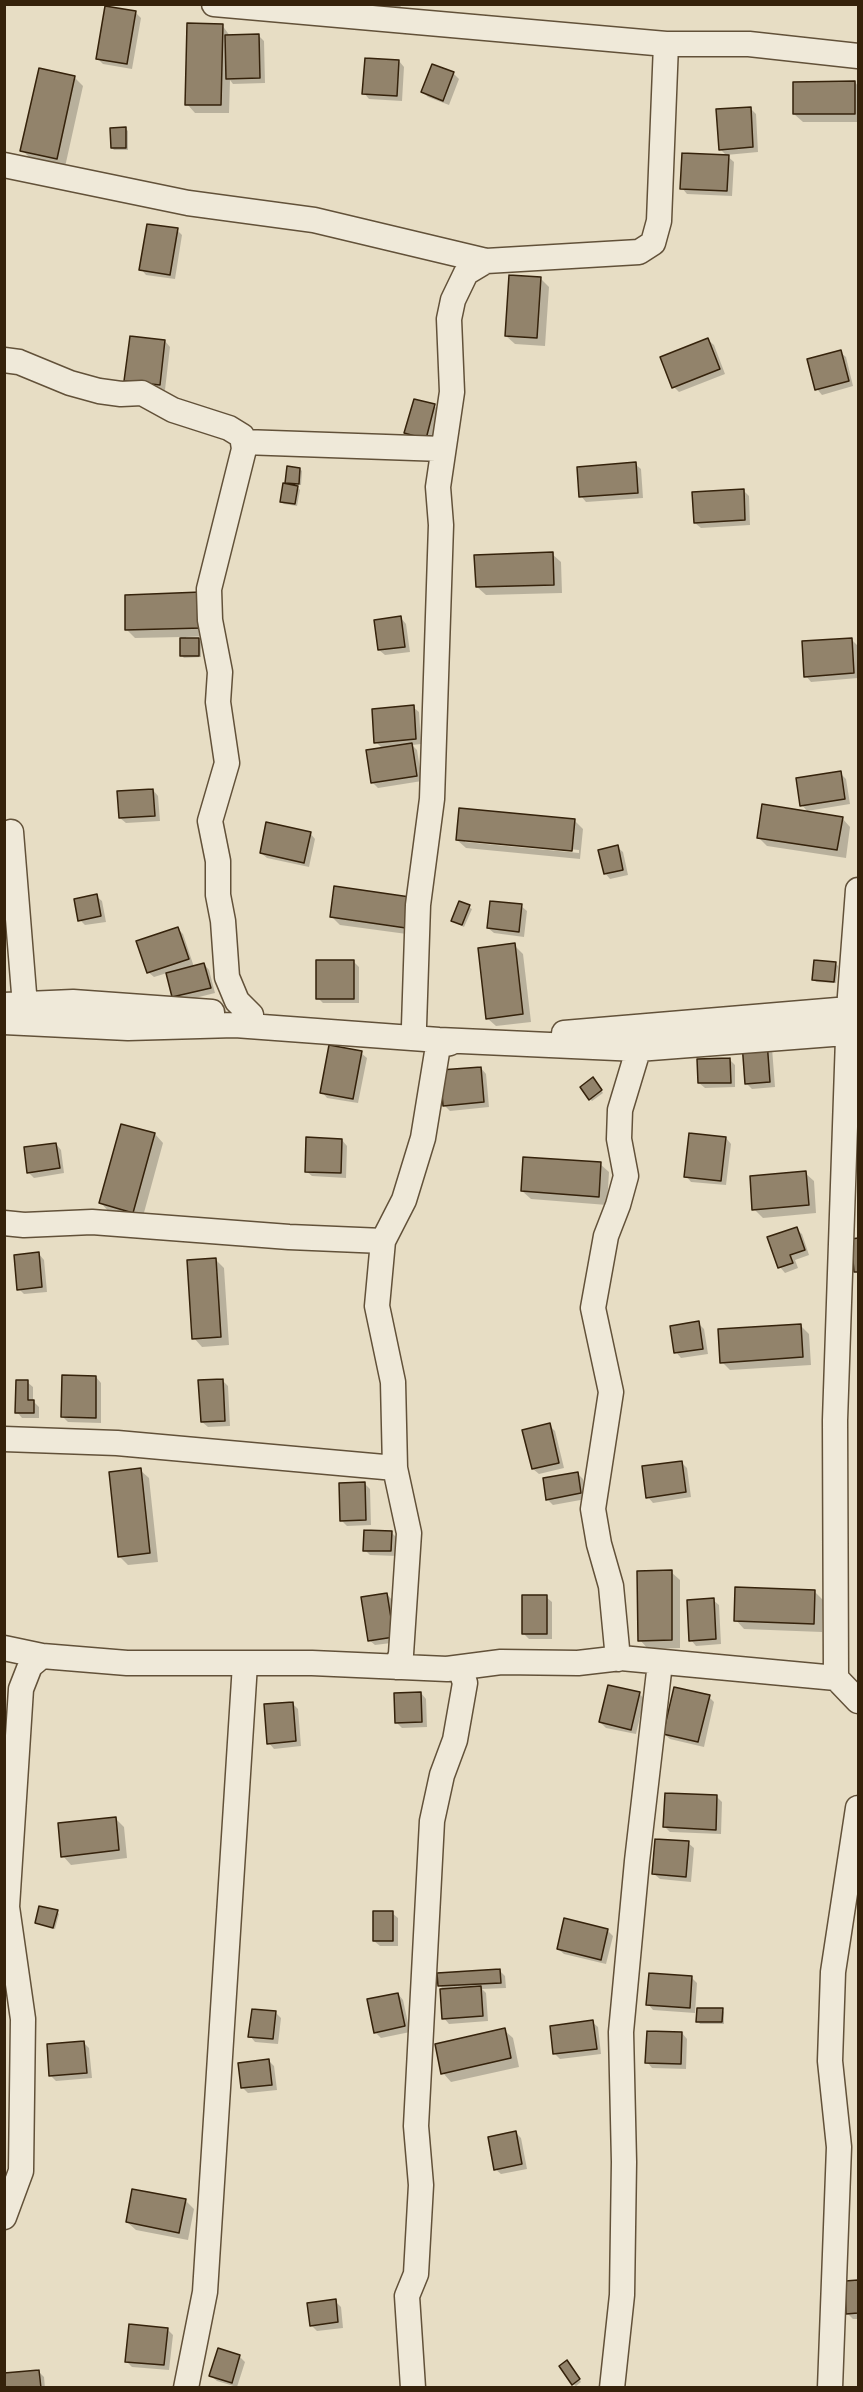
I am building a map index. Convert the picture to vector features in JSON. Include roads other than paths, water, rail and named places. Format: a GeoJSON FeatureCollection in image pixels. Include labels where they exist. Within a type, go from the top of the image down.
{"type":"FeatureCollection","features":[{"type":"Feature","properties":{"kind":"street"},"geometry":{"type":"LineString","coordinates":[[214,4],[666,44],[749,44],[858,56]]}},
{"type":"Feature","properties":{"kind":"street"},"geometry":{"type":"LineString","coordinates":[[4,165],[188,203],[314,220],[486,261],[639,252],[653,243],[659,221],[666,44]]}},
{"type":"Feature","properties":{"kind":"street"},"geometry":{"type":"LineString","coordinates":[[414,1026],[418,905],[432,799],[441,525],[438,487],[452,392],[449,319],[453,300],[466,273],[486,261]]}},
{"type":"Feature","properties":{"kind":"street"},"geometry":{"type":"LineString","coordinates":[[4,360],[20,362],[70,383],[99,391],[121,394],[142,393],[173,410],[229,428],[242,436],[242,457],[209,589],[210,620],[220,672],[218,702],[227,763],[210,821],[218,861],[218,896],[223,921],[227,977],[237,1001],[251,1015]]}},
{"type":"Feature","properties":{"kind":"street"},"geometry":{"type":"LineString","coordinates":[[243,442],[442,449]]}},
{"type":"Feature","properties":{"kind":"street"},"geometry":{"type":"LineString","coordinates":[[11,832],[16,1023],[129,1028],[235,1024],[447,1041],[638,1049],[858,1032]]}},
{"type":"Feature","properties":{"kind":"street"},"geometry":{"type":"LineString","coordinates":[[836,1678],[835,1384],[849,1009],[858,890]]}},
{"type":"Feature","properties":{"kind":"street"},"geometry":{"type":"LineString","coordinates":[[4,1005],[73,1002],[414,1026],[447,1041],[849,1009]]}},
{"type":"Feature","properties":{"kind":"street"},"geometry":{"type":"LineString","coordinates":[[618,1659],[611,1586],[599,1544],[593,1509],[611,1392],[593,1308],[606,1236],[626,1176],[619,1139],[620,1110],[636,1057],[634,1027]]}},
{"type":"Feature","properties":{"kind":"street"},"geometry":{"type":"LineString","coordinates":[[397,1667],[401,1654],[409,1533],[395,1468],[393,1382],[377,1306],[383,1241],[405,1200],[447,1041]]}},
{"type":"Feature","properties":{"kind":"street"},"geometry":{"type":"LineString","coordinates":[[4,1223],[24,1225],[92,1222],[289,1237],[383,1241]]}},
{"type":"Feature","properties":{"kind":"street"},"geometry":{"type":"LineString","coordinates":[[4,1439],[117,1443],[395,1468]]}},
{"type":"Feature","properties":{"kind":"street"},"geometry":{"type":"LineString","coordinates":[[4,1648],[42,1656],[128,1664],[312,1663],[447,1669],[501,1662],[578,1663],[618,1659],[836,1678],[858,1701]]}},
{"type":"Feature","properties":{"kind":"street"},"geometry":{"type":"LineString","coordinates":[[4,2217],[21,2171],[23,2019],[7,1907],[21,1689],[30,1666],[42,1656]]}},
{"type":"Feature","properties":{"kind":"street"},"geometry":{"type":"LineString","coordinates":[[612,2388],[622,2295],[624,2162],[621,2032],[637,1861],[660,1663]]}},
{"type":"Feature","properties":{"kind":"street"},"geometry":{"type":"LineString","coordinates":[[186,2388],[205,2292],[245,1664]]}},
{"type":"Feature","properties":{"kind":"street"},"geometry":{"type":"LineString","coordinates":[[413,2388],[407,2296],[416,2274],[421,2185],[416,2126],[432,1821],[442,1775],[457,1728],[465,1683],[460,1668]]}},
{"type":"Feature","properties":{"kind":"street"},"geometry":{"type":"LineString","coordinates":[[830,2388],[839,2147],[830,2061],[833,1971],[858,1808]]}}]}
